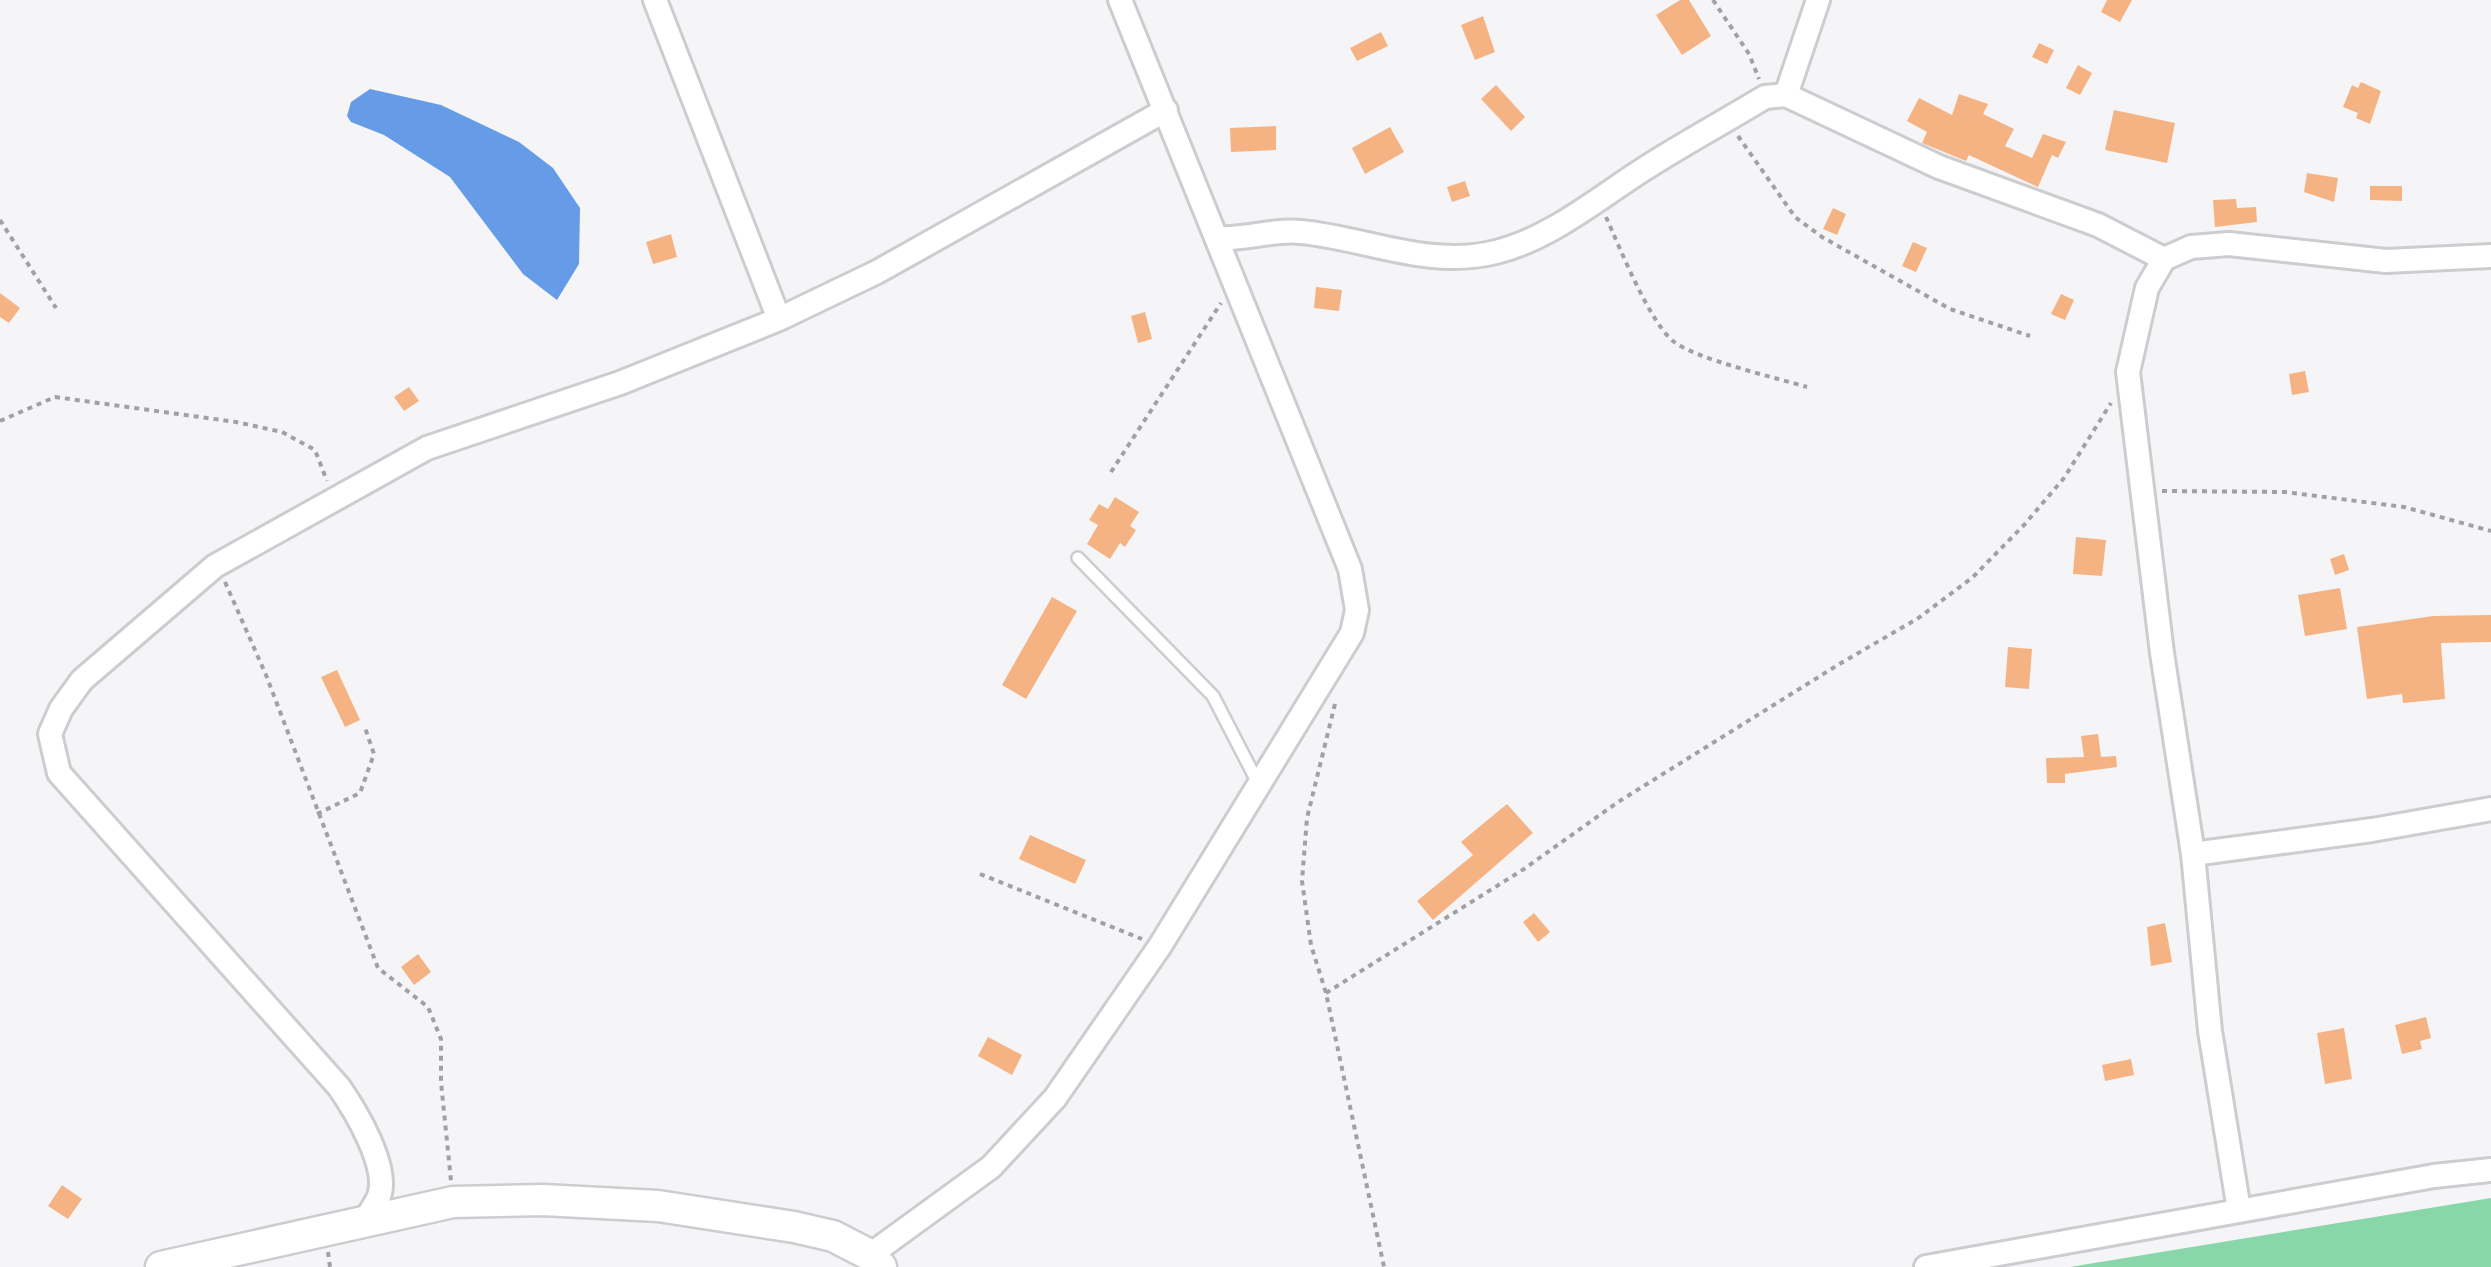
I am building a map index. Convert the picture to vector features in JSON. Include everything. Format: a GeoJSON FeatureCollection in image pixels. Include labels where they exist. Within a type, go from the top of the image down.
{"type":"FeatureCollection","features":[{"type":"Feature","properties":{"kind":"street"},"geometry":{"type":"LineString","coordinates":[[655,0],[780,319]]}},
{"type":"Feature","properties":{"kind":"street"},"geometry":{"type":"LineString","coordinates":[[161,1267],[453,1202],[542,1200],[658,1206],[794,1227],[833,1236],[875,1261],[1004,1153],[1055,1098],[1160,946],[1260,785],[1352,633],[1357,610],[1350,570],[1120,0]]}},
{"type":"Feature","properties":{"kind":"street"},"geometry":{"type":"LineString","coordinates":[[1218,238],[1242,240],[1270,232],[1298,232],[1414,254],[1460,257],[1497,252],[1555,227],[1726,120],[1776,96],[1818,0]]}},
{"type":"Feature","properties":{"kind":"street"},"geometry":{"type":"LineString","coordinates":[[1776,96],[1939,167],[2098,225],[2164,259]]}},
{"type":"Feature","properties":{"kind":"street"},"geometry":{"type":"LineString","coordinates":[[364,1222],[381,1192],[364,1124],[339,1087],[59,773],[50,734],[61,708],[82,680],[214,566],[427,448],[620,383],[780,319],[877,272],[1166,110]]}},
{"type":"Feature","properties":{"kind":"street"},"geometry":{"type":"LineString","coordinates":[[2239,1210],[2210,1030],[2193,854],[2162,653],[2128,372],[2147,288],[2164,259],[2191,246],[2229,244],[2386,261],[2491,256]]}},
{"type":"Feature","properties":{"kind":"street"},"geometry":{"type":"LineString","coordinates":[[2193,854],[2491,809]]}},
{"type":"Feature","properties":{"kind":"street"},"geometry":{"type":"LineString","coordinates":[[1926,1267],[2434,1176],[2491,1170]]}},
{"type":"Feature","properties":{"kind":"lane"},"geometry":{"type":"LineString","coordinates":[[1078,558],[1214,696],[1260,785]]}},
{"type":"Feature","properties":{"kind":"path"},"geometry":{"type":"LineString","coordinates":[[1712,0],[1776,96]]}},
{"type":"Feature","properties":{"kind":"path"},"geometry":{"type":"LineString","coordinates":[[1726,120],[1796,217],[1822,236],[1950,308],[2030,336]]}},
{"type":"Feature","properties":{"kind":"path"},"geometry":{"type":"LineString","coordinates":[[1598,199],[1640,286],[1672,340],[1692,351],[1807,387]]}},
{"type":"Feature","properties":{"kind":"path"},"geometry":{"type":"LineString","coordinates":[[0,220],[56,308]]}},
{"type":"Feature","properties":{"kind":"path"},"geometry":{"type":"LineString","coordinates":[[1110,472],[1235,283]]}},
{"type":"Feature","properties":{"kind":"path"},"geometry":{"type":"LineString","coordinates":[[1326,993],[1524,869],[1618,802],[1917,619],[1973,577],[2064,478],[2128,372]]}},
{"type":"Feature","properties":{"kind":"path"},"geometry":{"type":"LineString","coordinates":[[0,421],[55,398],[236,422],[282,432],[315,450],[335,499]]}},
{"type":"Feature","properties":{"kind":"path"},"geometry":{"type":"LineString","coordinates":[[2142,491],[2286,492],[2404,507],[2491,530]]}},
{"type":"Feature","properties":{"kind":"path"},"geometry":{"type":"LineString","coordinates":[[222,575],[266,675],[378,968],[428,1007],[441,1039],[441,1082],[453,1202]]}},
{"type":"Feature","properties":{"kind":"path"},"geometry":{"type":"LineString","coordinates":[[1335,702],[1307,818],[1302,881],[1311,945],[1326,993],[1384,1267]]}},
{"type":"Feature","properties":{"kind":"path"},"geometry":{"type":"LineString","coordinates":[[317,814],[360,792],[374,754],[364,725]]}},
{"type":"Feature","properties":{"kind":"path"},"geometry":{"type":"LineString","coordinates":[[980,874],[1160,946]]}},
{"type":"Feature","properties":{"kind":"green space"},"geometry":{"type":"Polygon","coordinates":[[[2491,1198],[2491,1267],[2070,1267],[2491,1198]]]}},
{"type":"Feature","properties":{"kind":"water"},"geometry":{"type":"Polygon","coordinates":[[[370,89],[441,105],[519,142],[553,168],[580,208],[579,264],[557,300],[523,274],[450,177],[384,135],[351,122],[347,116],[351,102],[370,89]]]}},
{"type":"Feature","properties":{"kind":"building"},"geometry":{"type":"Polygon","coordinates":[[[1680,0],[1689,0],[1711,36],[1682,55],[1656,15],[1680,0]]]}},
{"type":"Feature","properties":{"kind":"building"},"geometry":{"type":"Polygon","coordinates":[[[2107,0],[2132,0],[2120,22],[2101,12],[2107,0]]]}},
{"type":"Feature","properties":{"kind":"building"},"geometry":{"type":"Polygon","coordinates":[[[1483,16],[1495,52],[1475,60],[1461,25],[1483,16]]]}},
{"type":"Feature","properties":{"kind":"building"},"geometry":{"type":"Polygon","coordinates":[[[1381,32],[1388,46],[1357,61],[1350,48],[1381,32]]]}},
{"type":"Feature","properties":{"kind":"building"},"geometry":{"type":"Polygon","coordinates":[[[2039,43],[2054,50],[2047,64],[2032,57],[2039,43]]]}},
{"type":"Feature","properties":{"kind":"building"},"geometry":{"type":"Polygon","coordinates":[[[2078,65],[2092,73],[2080,95],[2066,88],[2078,65]]]}},
{"type":"Feature","properties":{"kind":"building"},"geometry":{"type":"Polygon","coordinates":[[[2361,82],[2381,91],[2370,124],[2343,107],[2352,85],[2358,88],[2361,82]]]}},
{"type":"Feature","properties":{"kind":"building"},"geometry":{"type":"Polygon","coordinates":[[[1496,85],[1525,117],[1511,131],[1481,99],[1496,85]]]}},
{"type":"Feature","properties":{"kind":"building"},"geometry":{"type":"Polygon","coordinates":[[[1959,94],[1988,104],[1983,114],[2014,129],[2005,146],[2032,158],[2043,134],[2066,142],[2058,158],[2052,155],[2038,187],[1969,155],[1966,161],[1922,143],[1927,132],[1907,121],[1919,98],[1952,115],[1959,94]]]}},
{"type":"Feature","properties":{"kind":"building"},"geometry":{"type":"Polygon","coordinates":[[[2114,110],[2175,123],[2167,163],[2105,150],[2114,110]]]}},
{"type":"Feature","properties":{"kind":"building"},"geometry":{"type":"Polygon","coordinates":[[[1276,126],[1276,150],[1231,152],[1230,128],[1276,126]]]}},
{"type":"Feature","properties":{"kind":"building"},"geometry":{"type":"Polygon","coordinates":[[[1390,127],[1404,152],[1365,174],[1352,148],[1390,127]]]}},
{"type":"Feature","properties":{"kind":"building"},"geometry":{"type":"Polygon","coordinates":[[[2307,173],[2338,178],[2334,202],[2304,192],[2307,173]]]}},
{"type":"Feature","properties":{"kind":"building"},"geometry":{"type":"Polygon","coordinates":[[[1465,181],[1470,196],[1452,202],[1447,187],[1465,181]]]}},
{"type":"Feature","properties":{"kind":"building"},"geometry":{"type":"Polygon","coordinates":[[[2370,186],[2402,186],[2402,201],[2370,200],[2370,186]]]}},
{"type":"Feature","properties":{"kind":"building"},"geometry":{"type":"Polygon","coordinates":[[[2236,199],[2237,208],[2256,207],[2257,222],[2215,227],[2213,200],[2236,199]]]}},
{"type":"Feature","properties":{"kind":"building"},"geometry":{"type":"Polygon","coordinates":[[[1833,208],[1846,214],[1837,235],[1823,229],[1833,208]]]}},
{"type":"Feature","properties":{"kind":"building"},"geometry":{"type":"Polygon","coordinates":[[[671,234],[677,257],[653,264],[646,242],[671,234]]]}},
{"type":"Feature","properties":{"kind":"building"},"geometry":{"type":"Polygon","coordinates":[[[1913,242],[1927,248],[1916,272],[1902,266],[1913,242]]]}},
{"type":"Feature","properties":{"kind":"building"},"geometry":{"type":"Polygon","coordinates":[[[1316,287],[1342,290],[1339,311],[1314,308],[1316,287]]]}},
{"type":"Feature","properties":{"kind":"building"},"geometry":{"type":"Polygon","coordinates":[[[0,293],[20,308],[9,323],[0,317],[0,293]]]}},
{"type":"Feature","properties":{"kind":"building"},"geometry":{"type":"Polygon","coordinates":[[[2061,294],[2074,300],[2065,320],[2051,314],[2061,294]]]}},
{"type":"Feature","properties":{"kind":"building"},"geometry":{"type":"Polygon","coordinates":[[[1145,312],[1152,339],[1138,343],[1131,316],[1145,312]]]}},
{"type":"Feature","properties":{"kind":"building"},"geometry":{"type":"Polygon","coordinates":[[[2305,371],[2309,392],[2292,395],[2289,374],[2305,371]]]}},
{"type":"Feature","properties":{"kind":"building"},"geometry":{"type":"Polygon","coordinates":[[[409,387],[419,401],[404,411],[394,397],[409,387]]]}},
{"type":"Feature","properties":{"kind":"building"},"geometry":{"type":"Polygon","coordinates":[[[1115,497],[1139,512],[1130,526],[1136,530],[1125,547],[1120,543],[1110,559],[1087,544],[1098,525],[1089,520],[1099,504],[1108,509],[1115,497]]]}},
{"type":"Feature","properties":{"kind":"building"},"geometry":{"type":"Polygon","coordinates":[[[2076,537],[2106,540],[2102,576],[2073,574],[2076,537]]]}},
{"type":"Feature","properties":{"kind":"building"},"geometry":{"type":"Polygon","coordinates":[[[2344,554],[2349,570],[2335,575],[2330,559],[2344,554]]]}},
{"type":"Feature","properties":{"kind":"building"},"geometry":{"type":"Polygon","coordinates":[[[2340,588],[2347,629],[2305,636],[2298,595],[2340,588]]]}},
{"type":"Feature","properties":{"kind":"building"},"geometry":{"type":"Polygon","coordinates":[[[1052,597],[1077,611],[1026,699],[1002,685],[1052,597]]]}},
{"type":"Feature","properties":{"kind":"building"},"geometry":{"type":"Polygon","coordinates":[[[2491,615],[2491,642],[2441,643],[2445,699],[2403,703],[2402,694],[2367,699],[2357,627],[2433,616],[2491,615]]]}},
{"type":"Feature","properties":{"kind":"building"},"geometry":{"type":"Polygon","coordinates":[[[2008,647],[2032,649],[2029,689],[2005,687],[2008,647]]]}},
{"type":"Feature","properties":{"kind":"building"},"geometry":{"type":"Polygon","coordinates":[[[337,670],[360,720],[345,727],[321,677],[337,670]]]}},
{"type":"Feature","properties":{"kind":"building"},"geometry":{"type":"Polygon","coordinates":[[[2098,734],[2101,757],[2116,756],[2117,767],[2065,774],[2065,783],[2047,783],[2046,758],[2084,757],[2081,736],[2098,734]]]}},
{"type":"Feature","properties":{"kind":"building"},"geometry":{"type":"Polygon","coordinates":[[[1507,804],[1533,833],[1433,920],[1417,901],[1473,855],[1461,842],[1507,804]]]}},
{"type":"Feature","properties":{"kind":"building"},"geometry":{"type":"Polygon","coordinates":[[[1030,835],[1086,860],[1075,884],[1019,859],[1030,835]]]}},
{"type":"Feature","properties":{"kind":"building"},"geometry":{"type":"Polygon","coordinates":[[[1534,913],[1550,932],[1538,942],[1523,922],[1534,913]]]}},
{"type":"Feature","properties":{"kind":"building"},"geometry":{"type":"Polygon","coordinates":[[[2165,923],[2172,962],[2151,966],[2147,927],[2165,923]]]}},
{"type":"Feature","properties":{"kind":"building"},"geometry":{"type":"Polygon","coordinates":[[[418,954],[431,972],[414,985],[401,967],[418,954]]]}},
{"type":"Feature","properties":{"kind":"building"},"geometry":{"type":"Polygon","coordinates":[[[2426,1017],[2431,1038],[2420,1041],[2422,1049],[2402,1054],[2395,1025],[2426,1017]]]}},
{"type":"Feature","properties":{"kind":"building"},"geometry":{"type":"Polygon","coordinates":[[[2344,1028],[2352,1079],[2325,1084],[2317,1033],[2344,1028]]]}},
{"type":"Feature","properties":{"kind":"building"},"geometry":{"type":"Polygon","coordinates":[[[988,1037],[1022,1055],[1012,1075],[978,1056],[988,1037]]]}},
{"type":"Feature","properties":{"kind":"building"},"geometry":{"type":"Polygon","coordinates":[[[2131,1059],[2134,1075],[2105,1081],[2102,1065],[2131,1059]]]}},
{"type":"Feature","properties":{"kind":"building"},"geometry":{"type":"Polygon","coordinates":[[[62,1185],[82,1199],[68,1219],[48,1206],[62,1185]]]}}]}
